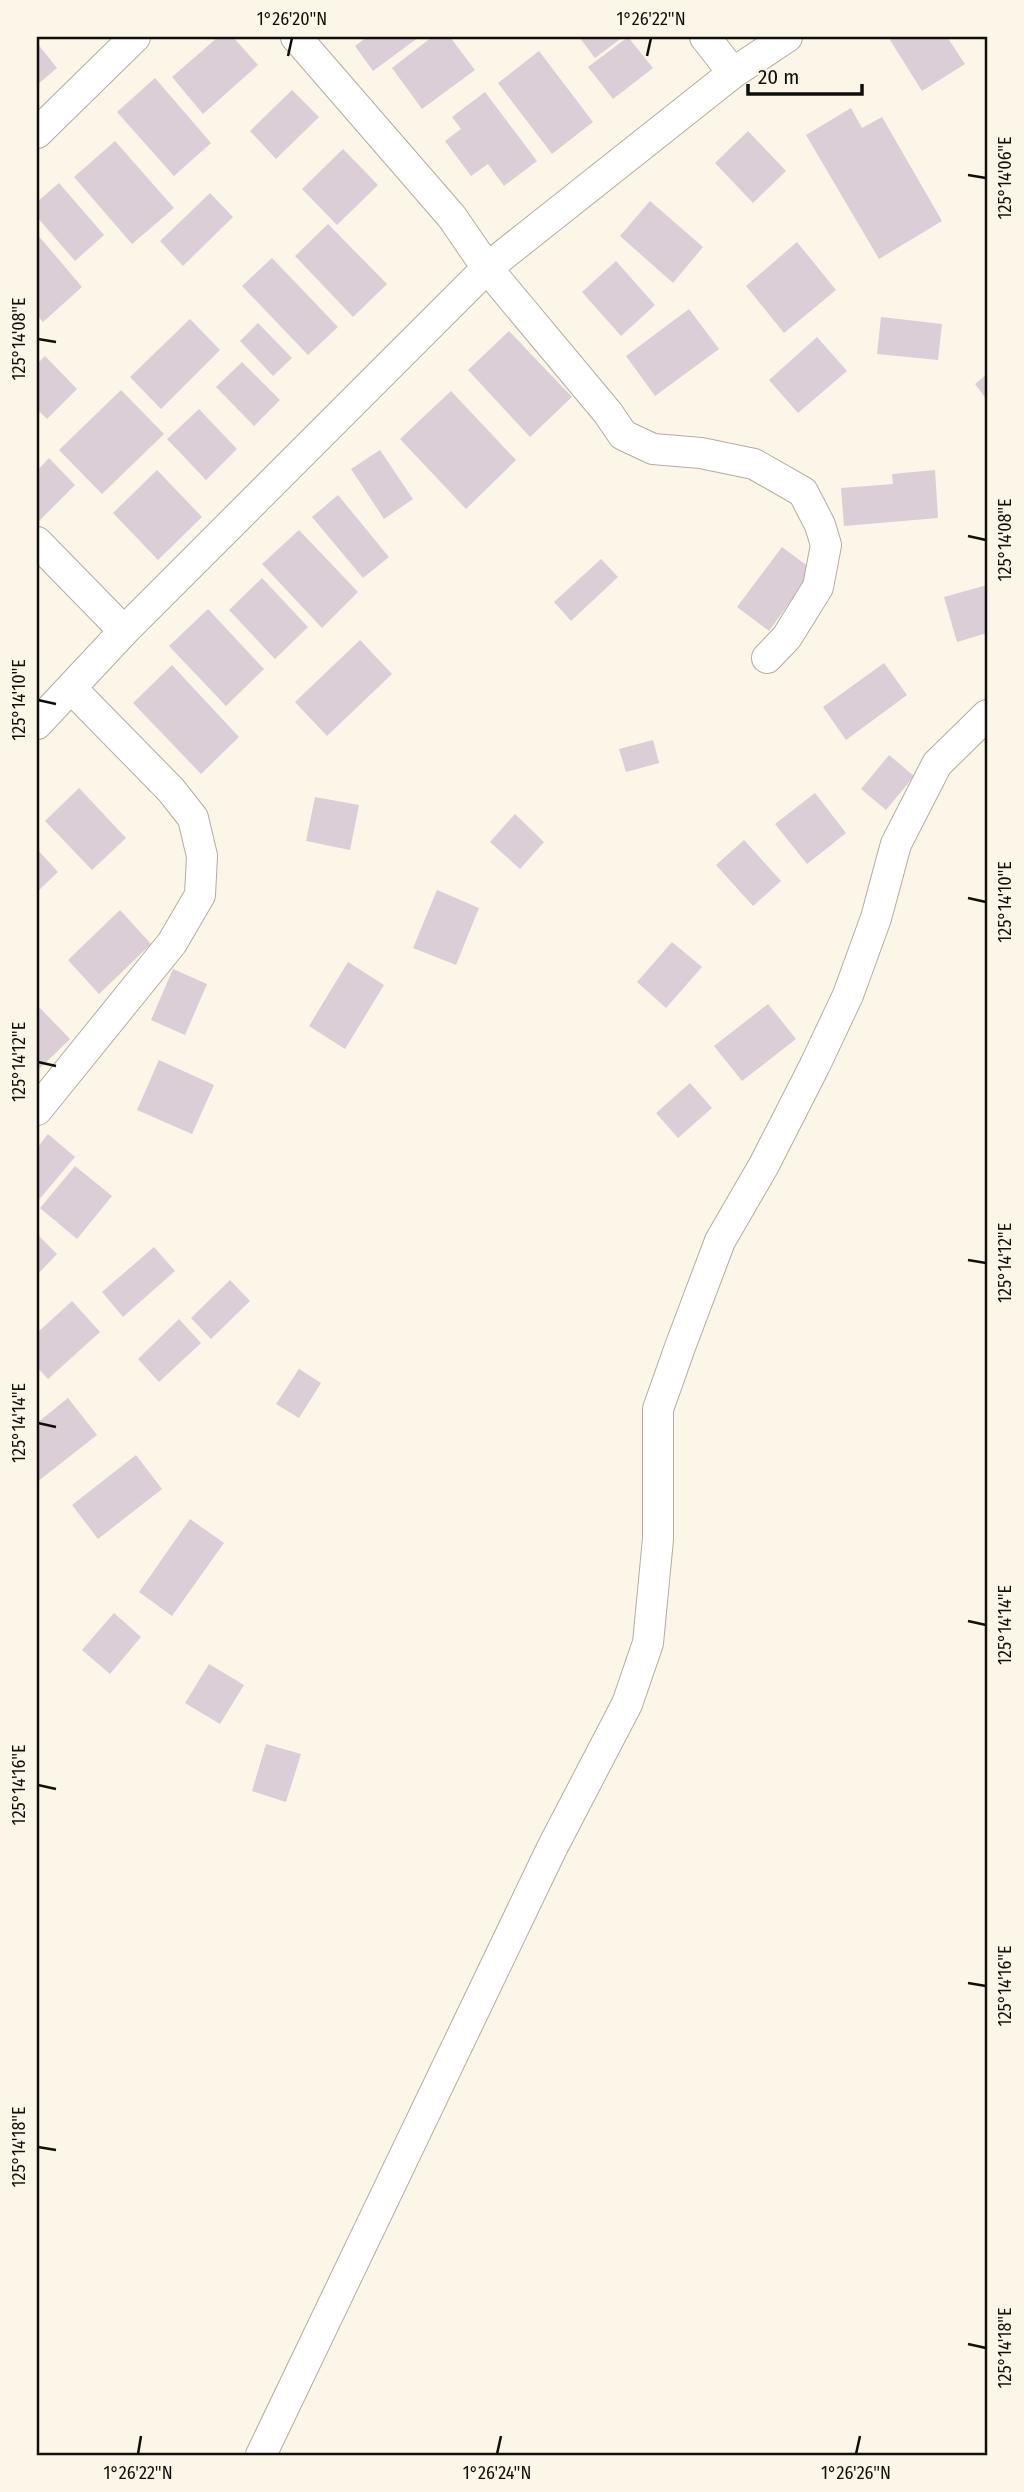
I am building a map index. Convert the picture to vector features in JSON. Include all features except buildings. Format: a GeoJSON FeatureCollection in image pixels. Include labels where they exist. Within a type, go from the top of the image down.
{"type":"FeatureCollection","features":[{"type":"Feature","properties":{"kind":"street"},"geometry":{"type":"LineString","coordinates":[[37,133],[135,37]]}},
{"type":"Feature","properties":{"kind":"street"},"geometry":{"type":"LineString","coordinates":[[296,37],[452,217],[487,268],[608,413],[623,435],[653,449],[701,453],[754,464],[803,492],[820,525],[826,545],[818,587],[787,637],[767,658]]}},
{"type":"Feature","properties":{"kind":"street"},"geometry":{"type":"LineString","coordinates":[[705,37],[733,73]]}},
{"type":"Feature","properties":{"kind":"street"},"geometry":{"type":"LineString","coordinates":[[37,724],[124,631],[487,268],[733,73],[788,37]]}},
{"type":"Feature","properties":{"kind":"street"},"geometry":{"type":"LineString","coordinates":[[37,542],[124,631]]}},
{"type":"Feature","properties":{"kind":"street"},"geometry":{"type":"LineString","coordinates":[[37,1110],[172,943],[200,895],[202,856],[193,818],[171,790],[71,688]]}},
{"type":"Feature","properties":{"kind":"street"},"geometry":{"type":"LineString","coordinates":[[261,2455],[540,1873],[627,1704],[648,1643],[657,1539],[658,1409],[680,1348],[720,1241],[769,1154],[848,995],[876,918],[897,844],[937,764],[987,715]]}}]}
